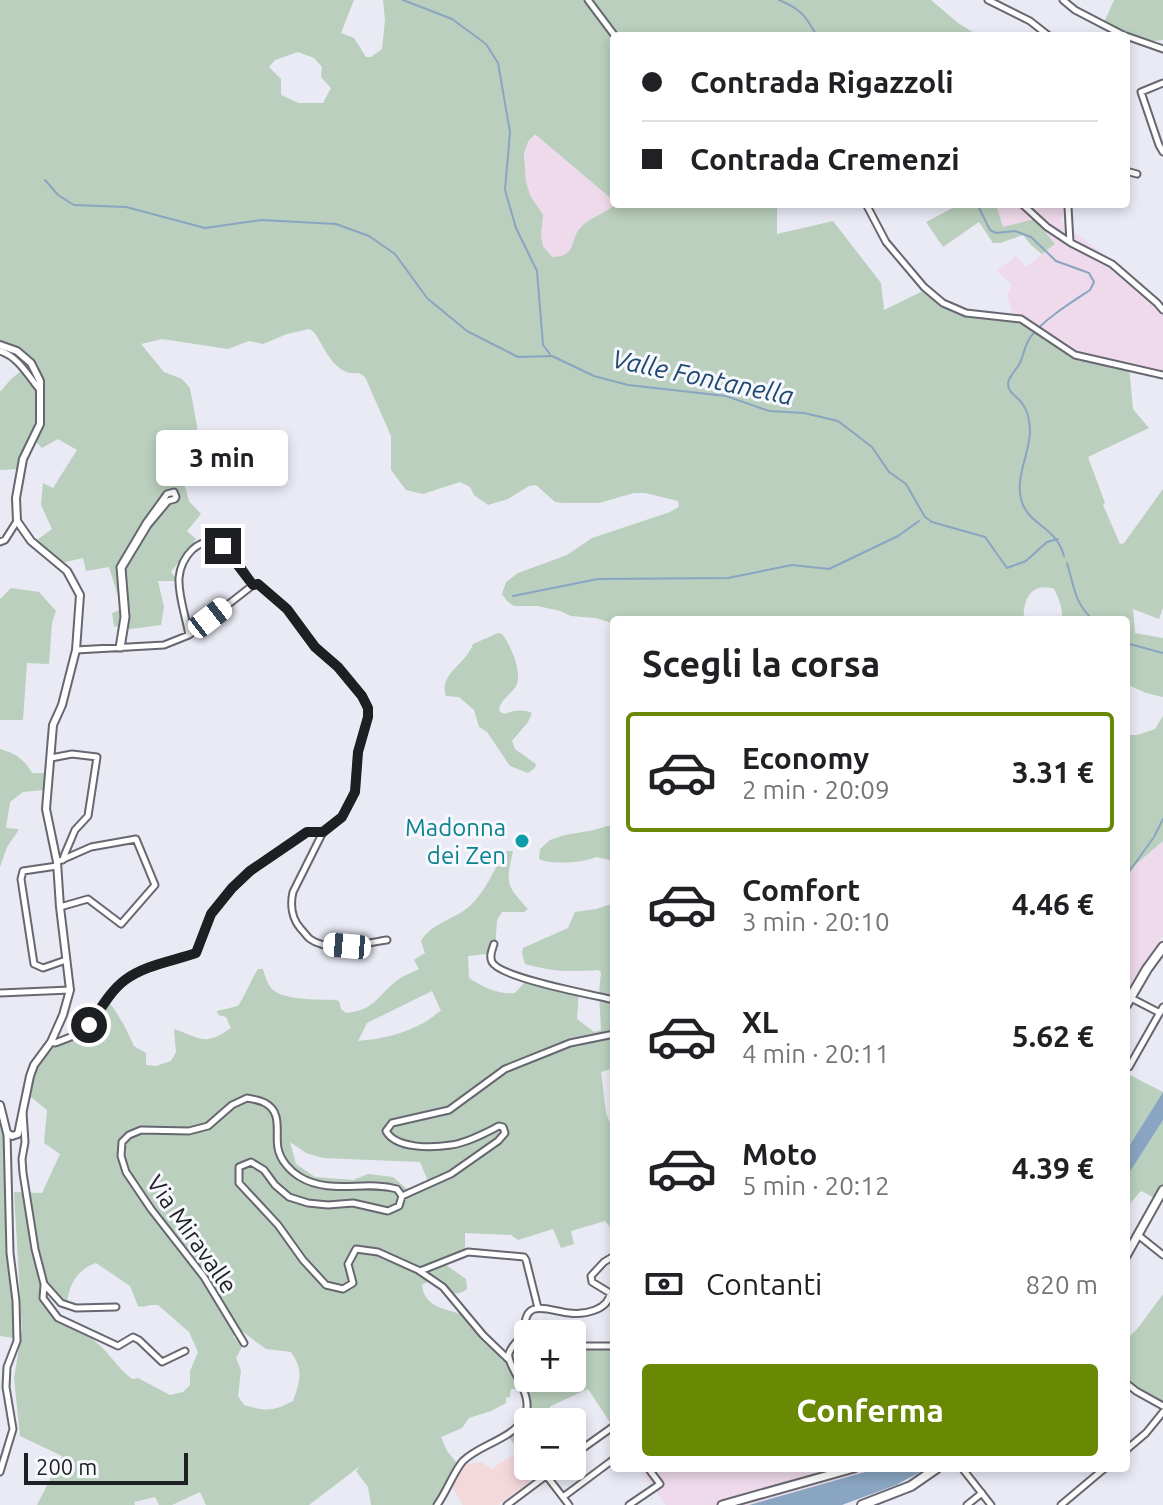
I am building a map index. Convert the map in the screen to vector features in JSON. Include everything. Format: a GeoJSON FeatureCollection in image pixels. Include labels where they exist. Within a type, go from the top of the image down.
{"type":"FeatureCollection","features":[{"type":"Feature","properties":{"kind":"main road"},"geometry":{"type":"LineString","coordinates":[[1130,998],[1163,947]]}},
{"type":"Feature","properties":{"kind":"main road"},"geometry":{"type":"LineString","coordinates":[[1130,1249],[1163,1190]]}},
{"type":"Feature","properties":{"kind":"main road"},"geometry":{"type":"LineString","coordinates":[[722,1505],[840,1472]]}},
{"type":"Feature","properties":{"kind":"main road"},"geometry":{"type":"LineString","coordinates":[[862,1505],[911,1486],[931,1472]]}},
{"type":"Feature","properties":{"kind":"street"},"geometry":{"type":"LineString","coordinates":[[588,0],[612,32]]}},
{"type":"Feature","properties":{"kind":"street"},"geometry":{"type":"LineString","coordinates":[[988,0],[1030,21],[1044,32]]}},
{"type":"Feature","properties":{"kind":"street"},"geometry":{"type":"LineString","coordinates":[[1063,0],[1075,10],[1118,32]]}},
{"type":"Feature","properties":{"kind":"street"},"geometry":{"type":"LineString","coordinates":[[1130,37],[1163,49]]}},
{"type":"Feature","properties":{"kind":"street"},"geometry":{"type":"LineString","coordinates":[[1163,83],[1141,92],[1163,152]]}},
{"type":"Feature","properties":{"kind":"street"},"geometry":{"type":"LineString","coordinates":[[1130,172],[1137,174]]}},
{"type":"Feature","properties":{"kind":"street"},"geometry":{"type":"LineString","coordinates":[[868,208],[886,242],[924,287],[943,303],[966,313],[1021,319],[1075,355],[1163,375]]}},
{"type":"Feature","properties":{"kind":"street"},"geometry":{"type":"LineString","coordinates":[[1026,208],[1071,243],[1112,264],[1163,310]]}},
{"type":"Feature","properties":{"kind":"street"},"geometry":{"type":"LineString","coordinates":[[1068,208],[1071,243]]}},
{"type":"Feature","properties":{"kind":"street"},"geometry":{"type":"LineString","coordinates":[[0,348],[17,351],[31,363],[40,381],[40,424],[23,459],[16,498],[17,521],[31,541],[67,571],[80,595],[76,650],[62,705],[53,725],[46,809],[59,863],[60,907],[70,990],[51,1042],[30,1076],[18,1134],[12,1136],[7,1133]]}},
{"type":"Feature","properties":{"kind":"street"},"geometry":{"type":"LineString","coordinates":[[174,492],[175,499],[168,501],[148,525],[122,568],[126,617],[120,648],[124,617],[120,567],[146,523],[167,494],[174,492]]}},
{"type":"Feature","properties":{"kind":"street"},"geometry":{"type":"LineString","coordinates":[[0,542],[5,540],[17,521]]}},
{"type":"Feature","properties":{"kind":"street"},"geometry":{"type":"LineString","coordinates":[[189,635],[179,582],[181,565],[189,550],[208,542],[223,546],[253,585]]}},
{"type":"Feature","properties":{"kind":"street"},"geometry":{"type":"LineString","coordinates":[[76,650],[164,645],[189,635],[258,584],[287,609],[315,647],[338,667],[362,696],[368,717],[358,752],[355,792],[342,817],[323,832],[293,892],[291,903],[297,924],[311,940],[329,945],[347,946],[387,940]]}},
{"type":"Feature","properties":{"kind":"street"},"geometry":{"type":"LineString","coordinates":[[51,758],[72,754],[97,757],[88,816],[75,830],[59,863]]}},
{"type":"Feature","properties":{"kind":"street"},"geometry":{"type":"LineString","coordinates":[[51,1042],[78,1034],[89,1025],[112,993],[140,971],[196,953],[211,914],[232,888],[250,871],[307,832],[323,832]]}},
{"type":"Feature","properties":{"kind":"street"},"geometry":{"type":"LineString","coordinates":[[60,907],[88,899],[121,924],[155,885],[136,839],[91,847],[59,863],[23,871],[21,879],[34,964],[43,968],[67,960]]}},
{"type":"Feature","properties":{"kind":"street"},"geometry":{"type":"LineString","coordinates":[[494,944],[492,963],[497,968],[529,981],[610,999]]}},
{"type":"Feature","properties":{"kind":"street"},"geometry":{"type":"LineString","coordinates":[[0,993],[70,990]]}},
{"type":"Feature","properties":{"kind":"street"},"geometry":{"type":"LineString","coordinates":[[1130,1002],[1161,1010],[1130,1065]]}},
{"type":"Feature","properties":{"kind":"street"},"geometry":{"type":"LineString","coordinates":[[437,1505],[464,1460],[516,1427],[525,1416],[527,1408],[523,1388],[508,1359],[483,1335],[443,1287],[419,1271],[378,1252],[356,1249],[348,1264],[353,1283],[343,1289],[326,1285],[278,1225],[239,1183],[239,1167],[251,1162],[264,1170],[289,1197],[308,1203],[353,1203],[388,1211],[399,1206],[402,1196],[451,1174],[505,1133],[499,1126],[454,1145],[427,1147],[404,1144],[388,1136],[386,1131],[392,1123],[449,1110],[505,1069],[570,1043],[610,1035]]}},
{"type":"Feature","properties":{"kind":"street","name":"Via Miravalle"},"geometry":{"type":"LineString","coordinates":[[244,1343],[204,1277],[126,1172],[121,1156],[122,1142],[129,1135],[141,1130],[189,1131],[208,1126],[232,1105],[247,1098],[268,1104],[273,1111],[278,1123],[278,1148],[284,1163],[296,1176],[315,1185],[387,1186],[397,1189],[402,1196]]}},
{"type":"Feature","properties":{"kind":"street"},"geometry":{"type":"LineString","coordinates":[[0,1105],[7,1133],[10,1253],[17,1341],[7,1367],[6,1387],[13,1429],[0,1472]]}},
{"type":"Feature","properties":{"kind":"street"},"geometry":{"type":"LineString","coordinates":[[23,1112],[23,1173],[44,1284],[43,1298],[58,1318],[113,1345],[118,1346],[133,1337],[162,1362],[185,1351]]}},
{"type":"Feature","properties":{"kind":"street"},"geometry":{"type":"LineString","coordinates":[[1138,1235],[1163,1255]]}},
{"type":"Feature","properties":{"kind":"street"},"geometry":{"type":"LineString","coordinates":[[419,1271],[468,1252],[524,1257],[538,1308]]}},
{"type":"Feature","properties":{"kind":"street"},"geometry":{"type":"LineString","coordinates":[[610,1259],[591,1276],[592,1282],[610,1293]]}},
{"type":"Feature","properties":{"kind":"street"},"geometry":{"type":"LineString","coordinates":[[44,1284],[61,1303],[76,1308],[116,1307]]}},
{"type":"Feature","properties":{"kind":"street"},"geometry":{"type":"LineString","coordinates":[[526,1320],[538,1308],[571,1313],[598,1309],[610,1299]]}},
{"type":"Feature","properties":{"kind":"street"},"geometry":{"type":"LineString","coordinates":[[508,1359],[514,1346]]}},
{"type":"Feature","properties":{"kind":"street"},"geometry":{"type":"LineString","coordinates":[[586,1346],[610,1346]]}},
{"type":"Feature","properties":{"kind":"street"},"geometry":{"type":"LineString","coordinates":[[1130,1386],[1163,1409],[1146,1433],[1130,1447]]}},
{"type":"Feature","properties":{"kind":"street"},"geometry":{"type":"LineString","coordinates":[[586,1446],[610,1429]]}},
{"type":"Feature","properties":{"kind":"street"},"geometry":{"type":"LineString","coordinates":[[563,1497],[610,1462]]}},
{"type":"Feature","properties":{"kind":"street"},"geometry":{"type":"LineString","coordinates":[[629,1505],[660,1484],[651,1472]]}},
{"type":"Feature","properties":{"kind":"street"},"geometry":{"type":"LineString","coordinates":[[965,1472],[991,1505]]}},
{"type":"Feature","properties":{"kind":"street"},"geometry":{"type":"LineString","coordinates":[[1061,1505],[1100,1472]]}},
{"type":"Feature","properties":{"kind":"street"},"geometry":{"type":"LineString","coordinates":[[507,1505],[540,1480]]}},
{"type":"Feature","properties":{"kind":"street"},"geometry":{"type":"LineString","coordinates":[[550,1480],[569,1505]]}},
{"type":"Feature","properties":{"kind":"street"},"geometry":{"type":"LineString","coordinates":[[967,1505],[982,1493]]}},
{"type":"Feature","properties":{"kind":"shaded area"},"geometry":{"type":"Polygon","coordinates":[[[535,133],[610,198],[611,208],[579,228],[573,246],[561,257],[552,257],[543,246],[543,215],[526,182],[525,148],[535,133]]]}},
{"type":"Feature","properties":{"kind":"shaded area"},"geometry":{"type":"Polygon","coordinates":[[[997,208],[1066,208],[1061,221],[1163,302],[1163,373],[1080,354],[1014,318],[1007,295],[1012,285],[997,271],[1016,256],[1026,267],[1055,244],[1003,228],[997,208]]]}},
{"type":"Feature","properties":{"kind":"shaded area"},"geometry":{"type":"Polygon","coordinates":[[[1163,842],[1163,935],[1130,984],[1130,873],[1163,842]]]}},
{"type":"Feature","properties":{"kind":"shaded area"},"geometry":{"type":"Polygon","coordinates":[[[514,1454],[514,1480],[532,1480],[498,1505],[463,1505],[452,1487],[457,1466],[482,1462],[491,1469],[514,1454]]]}},
{"type":"Feature","properties":{"kind":"shaded area"},"geometry":{"type":"Polygon","coordinates":[[[641,1472],[865,1472],[749,1505],[666,1505],[641,1472]]]}},
{"type":"Feature","properties":{"kind":"green space"},"geometry":{"type":"Polygon","coordinates":[[[0,0],[354,0],[341,33],[354,38],[366,57],[371,57],[382,49],[385,20],[383,0],[931,0],[973,32],[610,32],[610,198],[535,134],[524,153],[526,182],[543,215],[543,246],[552,257],[566,254],[582,226],[610,208],[777,208],[777,234],[833,221],[881,283],[884,310],[927,289],[938,300],[958,309],[1028,322],[1063,347],[1129,367],[1133,409],[1149,428],[1088,457],[1105,503],[1103,505],[1120,544],[1124,543],[1163,489],[1163,608],[1159,619],[1133,609],[1135,633],[1163,638],[1163,697],[1130,686],[1130,616],[1062,616],[1054,589],[1046,587],[1030,594],[1024,616],[610,616],[610,623],[538,606],[514,606],[502,594],[506,582],[518,573],[567,555],[592,538],[670,512],[679,507],[678,501],[634,493],[599,503],[555,502],[536,485],[488,505],[474,495],[470,487],[460,482],[423,494],[406,490],[391,470],[391,436],[365,377],[343,371],[337,366],[309,329],[263,344],[249,341],[228,349],[162,339],[141,344],[164,372],[182,379],[190,388],[197,439],[181,473],[189,501],[201,514],[187,531],[196,539],[171,572],[178,581],[158,581],[164,607],[161,625],[131,629],[114,626],[112,613],[122,609],[109,567],[86,571],[83,558],[62,563],[33,543],[52,529],[41,505],[43,483],[53,488],[77,450],[58,439],[42,448],[32,438],[20,469],[0,470],[0,392],[31,364],[14,347],[0,341],[0,0]],[[298,52],[275,60],[269,67],[281,79],[281,95],[299,103],[323,103],[331,88],[321,77],[322,67],[314,58],[298,52]]]}},
{"type":"Feature","properties":{"kind":"green space"},"geometry":{"type":"Polygon","coordinates":[[[1114,0],[1163,0],[1163,40],[1142,42],[1130,37],[1130,32],[1119,32],[1103,25],[1114,0]]]}},
{"type":"Feature","properties":{"kind":"green space"},"geometry":{"type":"Polygon","coordinates":[[[952,208],[997,208],[1003,227],[1035,219],[1055,244],[1042,254],[1023,235],[993,243],[979,222],[943,247],[926,222],[952,208]]]}},
{"type":"Feature","properties":{"kind":"green space"},"geometry":{"type":"Polygon","coordinates":[[[11,588],[39,592],[56,611],[49,664],[27,663],[23,720],[0,720],[0,599],[11,588]]]}},
{"type":"Feature","properties":{"kind":"green space"},"geometry":{"type":"Polygon","coordinates":[[[498,633],[509,645],[518,676],[515,688],[499,708],[500,712],[532,713],[512,741],[515,749],[536,764],[528,773],[510,766],[487,732],[479,727],[474,710],[459,697],[446,696],[449,675],[473,644],[498,633]]]}},
{"type":"Feature","properties":{"kind":"green space"},"geometry":{"type":"Polygon","coordinates":[[[1163,716],[1163,841],[1130,873],[1130,735],[1155,729],[1163,716]]]}},
{"type":"Feature","properties":{"kind":"green space"},"geometry":{"type":"Polygon","coordinates":[[[0,749],[19,757],[32,773],[46,773],[43,790],[23,792],[10,802],[6,828],[18,831],[7,847],[0,867],[0,749]]]}},
{"type":"Feature","properties":{"kind":"green space"},"geometry":{"type":"Polygon","coordinates":[[[610,826],[610,860],[596,857],[568,862],[539,859],[540,849],[550,840],[610,826]]]}},
{"type":"Feature","properties":{"kind":"green space"},"geometry":{"type":"Polygon","coordinates":[[[504,851],[513,851],[509,883],[528,909],[524,912],[502,912],[497,920],[495,953],[468,956],[469,978],[503,993],[515,993],[525,982],[550,988],[579,989],[577,1019],[594,1032],[601,1030],[601,972],[535,967],[525,964],[522,953],[523,948],[568,928],[575,912],[610,904],[610,1069],[601,1072],[610,1123],[610,1227],[605,1221],[571,1231],[574,1244],[561,1248],[553,1229],[518,1240],[511,1235],[465,1233],[465,1250],[444,1257],[446,1265],[466,1279],[467,1289],[452,1293],[427,1282],[422,1285],[425,1295],[437,1306],[477,1323],[502,1361],[514,1347],[514,1389],[511,1389],[506,1403],[469,1418],[462,1428],[441,1437],[457,1463],[434,1505],[371,1505],[368,1487],[356,1471],[360,1466],[309,1505],[206,1505],[200,1492],[172,1505],[159,1505],[155,1497],[134,1502],[135,1505],[37,1505],[62,1456],[20,1436],[14,1378],[22,1330],[14,1192],[42,1193],[60,1154],[44,1143],[47,1110],[30,1099],[31,1082],[47,1052],[57,1039],[85,1024],[107,1001],[134,1046],[146,1053],[146,1065],[156,1066],[171,1061],[176,1052],[174,1029],[208,1039],[231,1028],[226,1017],[218,1015],[217,1011],[238,1006],[258,969],[263,969],[271,988],[283,995],[339,1001],[346,1013],[363,1009],[398,980],[419,969],[414,960],[425,953],[421,941],[425,935],[476,899],[504,851]],[[432,991],[367,1023],[358,1041],[401,1033],[441,1011],[432,991]],[[290,1142],[296,1164],[315,1177],[353,1180],[368,1174],[393,1177],[407,1189],[428,1181],[420,1162],[323,1158],[306,1153],[290,1142]],[[96,1263],[76,1278],[67,1303],[60,1306],[46,1291],[58,1319],[98,1343],[132,1379],[138,1378],[170,1395],[183,1392],[190,1385],[190,1371],[198,1352],[189,1332],[158,1305],[138,1306],[130,1286],[96,1263]],[[243,1332],[233,1336],[242,1347],[236,1358],[241,1370],[238,1396],[244,1405],[269,1409],[293,1401],[300,1376],[298,1365],[291,1352],[266,1349],[243,1332]]]}},
{"type":"Feature","properties":{"kind":"green space"},"geometry":{"type":"Polygon","coordinates":[[[1130,1075],[1163,1092],[1130,1145],[1130,1075]]]}},
{"type":"Feature","properties":{"kind":"green space"},"geometry":{"type":"Polygon","coordinates":[[[0,1107],[10,1127],[5,1196],[13,1338],[0,1336],[0,1107]]]}},
{"type":"Feature","properties":{"kind":"green space"},"geometry":{"type":"Polygon","coordinates":[[[1163,1120],[1163,1190],[1157,1199],[1141,1191],[1130,1203],[1130,1172],[1163,1120]]]}},
{"type":"Feature","properties":{"kind":"green space"},"geometry":{"type":"Polygon","coordinates":[[[1163,1294],[1163,1405],[1130,1383],[1130,1336],[1163,1294]]]}},
{"type":"Feature","properties":{"kind":"green space"},"geometry":{"type":"Polygon","coordinates":[[[610,1348],[610,1422],[588,1389],[586,1350],[610,1348]]]}},
{"type":"Feature","properties":{"kind":"green space"},"geometry":{"type":"Polygon","coordinates":[[[526,1392],[581,1392],[549,1408],[528,1408],[526,1392]]]}},
{"type":"Feature","properties":{"kind":"green space"},"geometry":{"type":"Polygon","coordinates":[[[514,1429],[514,1444],[508,1436],[514,1429]]]}},
{"type":"Feature","properties":{"kind":"water"},"geometry":{"type":"Polygon","coordinates":[[[1163,1092],[1163,1120],[1130,1172],[1130,1145],[1163,1092]]]}},
{"type":"Feature","properties":{"kind":"water"},"geometry":{"type":"Polygon","coordinates":[[[865,1472],[920,1472],[896,1485],[842,1505],[749,1505],[865,1472]]]}},
{"type":"Feature","properties":{"kind":"waterway"},"geometry":{"type":"LineString","coordinates":[[403,0],[452,19],[486,44],[498,63],[510,132],[505,190],[516,228],[537,271],[543,345],[550,354]]}},
{"type":"Feature","properties":{"kind":"waterway"},"geometry":{"type":"LineString","coordinates":[[779,0],[802,14],[815,32]]}},
{"type":"Feature","properties":{"kind":"waterway","name":"Valle Fontanella"},"geometry":{"type":"LineString","coordinates":[[45,180],[58,195],[74,205],[126,207],[205,228],[261,220],[336,224],[369,236],[395,254],[427,298],[467,331],[518,357],[552,356],[594,376],[628,385],[726,396],[769,411],[804,413],[838,421],[872,447],[889,472],[906,484],[925,517],[932,522],[985,537],[1007,568],[1026,561],[1047,542],[1058,539]]}},
{"type":"Feature","properties":{"kind":"waterway"},"geometry":{"type":"LineString","coordinates":[[979,208],[990,230],[996,233],[1015,231],[1031,237],[1056,261],[1089,273],[1094,282],[1090,290],[1052,316],[1032,335],[1008,384],[1024,406],[1030,425],[1020,496],[1027,512],[1050,533],[1064,556]]}},
{"type":"Feature","properties":{"kind":"waterway"},"geometry":{"type":"LineString","coordinates":[[513,596],[598,579],[728,578],[792,565],[829,569],[898,536],[919,521]]}},
{"type":"Feature","properties":{"kind":"waterway"},"geometry":{"type":"LineString","coordinates":[[1067,563],[1078,600],[1090,616]]}},
{"type":"Feature","properties":{"kind":"waterway"},"geometry":{"type":"LineString","coordinates":[[1130,644],[1163,653]]}},
{"type":"Feature","properties":{"kind":"waterway"},"geometry":{"type":"LineString","coordinates":[[1130,870],[1163,819]]}},
{"type":"Feature","properties":{"kind":"place","name":"Madonna dei Zen"},"geometry":{"type":"Point","coordinates":[522,841]}},
{"type":"Feature","properties":{"kind":"route"},"geometry":{"type":"LineString","coordinates":[[89,1025],[124,981],[140,971],[196,953],[211,914],[232,888],[250,871],[307,832],[323,832],[342,817],[355,792],[358,752],[368,717],[368,708],[362,696],[338,667],[315,647],[287,609],[258,584],[253,585],[223,546]]}}]}
